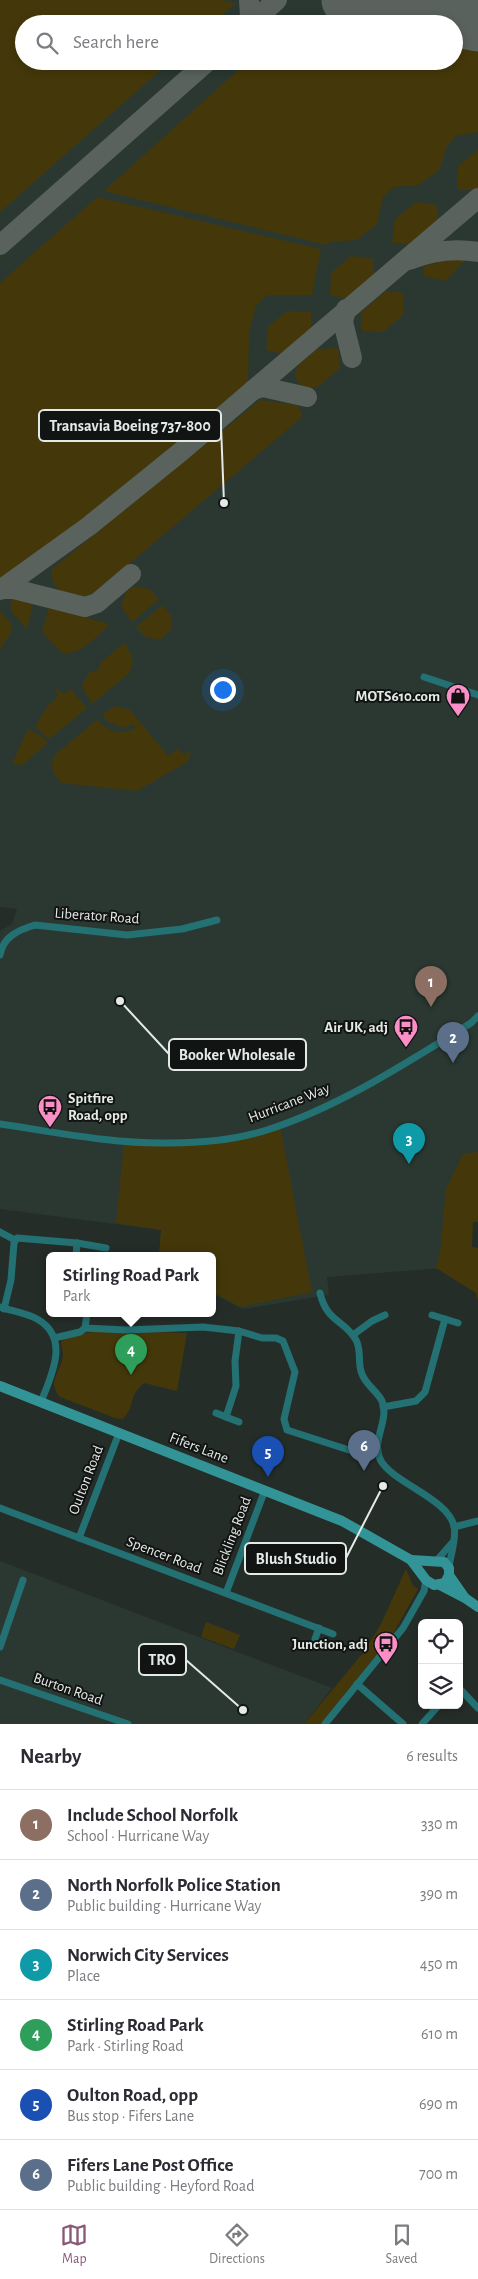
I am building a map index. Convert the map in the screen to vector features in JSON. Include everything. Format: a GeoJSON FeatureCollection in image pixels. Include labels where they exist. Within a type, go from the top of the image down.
{"type":"FeatureCollection","features":[{"type":"Feature","properties":{"kind":"street"},"geometry":{"type":"LineString","coordinates":[[424,677],[478,696]]}},
{"type":"Feature","properties":{"kind":"street","name":"Liberator Road"},"geometry":{"type":"LineString","coordinates":[[0,955],[3,944],[9,937],[23,928],[35,925],[127,935],[182,929],[216,920]]}},
{"type":"Feature","properties":{"kind":"street","name":"Hurricane Way"},"geometry":{"type":"LineString","coordinates":[[0,1124],[106,1139],[168,1144],[202,1142],[265,1131],[327,1106],[409,1060],[471,1023],[478,1016]]}},
{"type":"Feature","properties":{"kind":"street"},"geometry":{"type":"LineString","coordinates":[[0,1232],[15,1240],[21,1238],[77,1242],[106,1248]]}},
{"type":"Feature","properties":{"kind":"street"},"geometry":{"type":"LineString","coordinates":[[15,1240],[10,1286],[2,1308],[38,1320],[54,1338],[57,1357],[41,1402]]}},
{"type":"Feature","properties":{"kind":"street"},"geometry":{"type":"LineString","coordinates":[[76,1252],[77,1242]]}},
{"type":"Feature","properties":{"kind":"street"},"geometry":{"type":"LineString","coordinates":[[320,1293],[323,1306],[329,1316],[353,1335],[360,1351],[361,1372],[365,1381],[379,1396],[383,1407],[377,1449],[383,1464],[389,1471],[431,1499],[448,1516],[454,1526],[448,1580],[431,1582],[389,1647],[325,1724]]}},
{"type":"Feature","properties":{"kind":"street"},"geometry":{"type":"LineString","coordinates":[[353,1335],[370,1319],[385,1315]]}},
{"type":"Feature","properties":{"kind":"street"},"geometry":{"type":"LineString","coordinates":[[432,1315],[458,1323]]}},
{"type":"Feature","properties":{"kind":"street"},"geometry":{"type":"LineString","coordinates":[[85,1328],[87,1317]]}},
{"type":"Feature","properties":{"kind":"street"},"geometry":{"type":"LineString","coordinates":[[383,1407],[416,1401],[422,1397],[445,1319]]}},
{"type":"Feature","properties":{"kind":"street"},"geometry":{"type":"LineString","coordinates":[[54,1338],[80,1332],[85,1328],[126,1330],[203,1327],[239,1330],[262,1338],[276,1338],[283,1341],[287,1346],[296,1372],[284,1419],[287,1430],[348,1450],[363,1451],[377,1449]]}},
{"type":"Feature","properties":{"kind":"street"},"geometry":{"type":"LineString","coordinates":[[226,1417],[236,1386],[235,1361],[239,1330]]}},
{"type":"Feature","properties":{"kind":"street","name":"Fifers Lane"},"geometry":{"type":"LineString","coordinates":[[0,1386],[358,1528],[411,1560],[431,1582],[465,1598],[478,1607]]}},
{"type":"Feature","properties":{"kind":"street"},"geometry":{"type":"LineString","coordinates":[[216,1413],[239,1422]]}},
{"type":"Feature","properties":{"kind":"street","name":"Oulton Road"},"geometry":{"type":"LineString","coordinates":[[79,1538],[119,1433]]}},
{"type":"Feature","properties":{"kind":"street","name":"Blickling Road"},"geometry":{"type":"LineString","coordinates":[[226,1592],[265,1490]]}},
{"type":"Feature","properties":{"kind":"street","name":"Spencer Road"},"geometry":{"type":"LineString","coordinates":[[0,1508],[333,1634]]}},
{"type":"Feature","properties":{"kind":"street"},"geometry":{"type":"LineString","coordinates":[[454,1526],[478,1521]]}},
{"type":"Feature","properties":{"kind":"street"},"geometry":{"type":"LineString","coordinates":[[431,1582],[425,1568],[452,1543]]}},
{"type":"Feature","properties":{"kind":"street","name":"Fifers Lane"},"geometry":{"type":"LineString","coordinates":[[411,1560],[444,1562],[465,1598]]}},
{"type":"Feature","properties":{"kind":"street"},"geometry":{"type":"LineString","coordinates":[[0,1647],[23,1580]]}},
{"type":"Feature","properties":{"kind":"street"},"geometry":{"type":"LineString","coordinates":[[315,1639],[319,1628]]}},
{"type":"Feature","properties":{"kind":"street","name":"Burton Road"},"geometry":{"type":"LineString","coordinates":[[0,1680],[128,1724]]}},
{"type":"Feature","properties":{"kind":"street"},"geometry":{"type":"LineString","coordinates":[[357,1684],[403,1724]]}},
{"type":"Feature","properties":{"kind":"street"},"geometry":{"type":"LineString","coordinates":[[463,1692],[478,1708]]}},
{"type":"Feature","properties":{"kind":"street"},"geometry":{"type":"LineString","coordinates":[[422,1724],[435,1709]]}},
{"type":"Feature","properties":{"kind":"shaded area"},"geometry":{"type":"Polygon","coordinates":[[[0,0],[478,0],[478,1199],[456,1267],[327,1277],[329,1295],[243,1309],[216,1295],[216,1252],[159,1252],[161,1230],[0,1209],[0,931],[12,924],[17,909],[0,907],[0,0]]]}},
{"type":"Feature","properties":{"kind":"shaded area"},"geometry":{"type":"Polygon","coordinates":[[[0,0],[221,0],[236,3],[223,15],[15,15],[15,70],[161,70],[0,212],[0,0]]]}},
{"type":"Feature","properties":{"kind":"shaded area"},"geometry":{"type":"Polygon","coordinates":[[[463,48],[478,51],[478,132],[456,136],[446,148],[440,169],[419,185],[394,187],[383,197],[377,224],[357,240],[330,242],[326,245],[104,191],[238,70],[463,70],[463,48]]]}},
{"type":"Feature","properties":{"kind":"shaded area"},"geometry":{"type":"Polygon","coordinates":[[[478,150],[478,190],[457,190],[458,166],[478,150]]]}},
{"type":"Feature","properties":{"kind":"shaded area"},"geometry":{"type":"Polygon","coordinates":[[[97,197],[321,249],[312,295],[267,295],[256,306],[249,332],[248,386],[119,494],[0,581],[0,283],[97,197]]]}},
{"type":"Feature","properties":{"kind":"shaded area"},"geometry":{"type":"Polygon","coordinates":[[[416,202],[438,205],[438,223],[413,245],[392,243],[395,219],[416,202]]]}},
{"type":"Feature","properties":{"kind":"shaded area"},"geometry":{"type":"Polygon","coordinates":[[[351,256],[374,259],[374,278],[350,299],[330,295],[331,273],[351,256]]]}},
{"type":"Feature","properties":{"kind":"shaded area"},"geometry":{"type":"Polygon","coordinates":[[[453,258],[465,260],[445,281],[424,276],[423,266],[453,258]]]}},
{"type":"Feature","properties":{"kind":"shaded area"},"geometry":{"type":"Polygon","coordinates":[[[385,291],[403,293],[403,315],[383,332],[362,331],[361,313],[385,291]]]}},
{"type":"Feature","properties":{"kind":"shaded area"},"geometry":{"type":"Polygon","coordinates":[[[287,311],[311,312],[311,332],[283,354],[266,350],[268,327],[287,311]]]}},
{"type":"Feature","properties":{"kind":"shaded area"},"geometry":{"type":"Polygon","coordinates":[[[338,348],[340,368],[318,387],[303,388],[295,377],[298,366],[317,349],[338,348]]]}},
{"type":"Feature","properties":{"kind":"shaded area"},"geometry":{"type":"Polygon","coordinates":[[[260,400],[297,405],[302,413],[301,418],[95,593],[71,596],[59,590],[52,578],[52,569],[260,400]]]}},
{"type":"Feature","properties":{"kind":"shaded area"},"geometry":{"type":"Polygon","coordinates":[[[134,586],[149,589],[159,599],[132,622],[121,606],[126,592],[134,586]]]}},
{"type":"Feature","properties":{"kind":"shaded area"},"geometry":{"type":"Polygon","coordinates":[[[11,596],[33,603],[27,629],[11,611],[11,596]]]}},
{"type":"Feature","properties":{"kind":"shaded area"},"geometry":{"type":"Polygon","coordinates":[[[163,605],[171,616],[171,629],[160,640],[145,637],[136,627],[163,605]]]}},
{"type":"Feature","properties":{"kind":"shaded area"},"geometry":{"type":"Polygon","coordinates":[[[49,607],[106,623],[108,626],[81,649],[68,653],[61,652],[42,632],[49,607]]]}},
{"type":"Feature","properties":{"kind":"shaded area"},"geometry":{"type":"Polygon","coordinates":[[[0,612],[12,624],[11,632],[0,650],[0,612]]]}},
{"type":"Feature","properties":{"kind":"shaded area"},"geometry":{"type":"Polygon","coordinates":[[[124,643],[133,661],[129,673],[92,704],[82,687],[85,679],[92,670],[94,672],[100,668],[99,664],[124,643]]]}},
{"type":"Feature","properties":{"kind":"shaded area"},"geometry":{"type":"Polygon","coordinates":[[[57,688],[64,694],[70,689],[87,708],[49,739],[35,727],[46,708],[59,695],[55,691],[57,688]]]}},
{"type":"Feature","properties":{"kind":"shaded area"},"geometry":{"type":"Polygon","coordinates":[[[116,706],[130,710],[168,756],[178,749],[184,755],[190,750],[190,758],[185,763],[137,791],[61,783],[53,770],[52,763],[55,755],[97,720],[110,730],[125,732],[136,728],[132,724],[124,728],[108,722],[102,714],[116,706]]]}},
{"type":"Feature","properties":{"kind":"shaded area"},"geometry":{"type":"Polygon","coordinates":[[[28,729],[43,737],[48,743],[22,765],[12,764],[28,729]]]}},
{"type":"Feature","properties":{"kind":"shaded area"},"geometry":{"type":"Polygon","coordinates":[[[280,1126],[312,1292],[240,1307],[216,1294],[216,1252],[159,1252],[161,1230],[116,1223],[124,1141],[202,1142],[280,1126]]]}},
{"type":"Feature","properties":{"kind":"shaded area"},"geometry":{"type":"Polygon","coordinates":[[[478,1152],[478,1222],[473,1222],[472,1247],[478,1248],[478,1301],[476,1293],[436,1268],[440,1253],[446,1189],[463,1154],[478,1152]]]}},
{"type":"Feature","properties":{"kind":"shaded area"},"geometry":{"type":"Polygon","coordinates":[[[89,1332],[187,1333],[177,1391],[144,1383],[133,1397],[127,1415],[123,1419],[115,1418],[60,1397],[56,1392],[54,1386],[63,1355],[61,1342],[68,1337],[89,1332]]]}},
{"type":"Feature","properties":{"kind":"shaded area"},"geometry":{"type":"Polygon","coordinates":[[[0,1561],[332,1688],[304,1724],[0,1724],[0,1561]]]}},
{"type":"Feature","properties":{"kind":"shaded area"},"geometry":{"type":"Polygon","coordinates":[[[406,1569],[413,1586],[418,1589],[393,1634],[321,1724],[304,1724],[363,1653],[380,1626],[406,1569]]]}},
{"type":"Feature","properties":{"kind":"shaded area"},"geometry":{"type":"Polygon","coordinates":[[[206,1622],[240,1635],[234,1649],[201,1637],[206,1622]]]}},
{"type":"Feature","properties":{"kind":"taxiway"},"geometry":{"type":"LineString","coordinates":[[249,0],[250,15]]}},
{"type":"Feature","properties":{"kind":"taxiway"},"geometry":{"type":"LineString","coordinates":[[260,15],[277,0]]}},
{"type":"Feature","properties":{"kind":"taxiway"},"geometry":{"type":"LineString","coordinates":[[0,245],[198,70]]}},
{"type":"Feature","properties":{"kind":"taxiway"},"geometry":{"type":"LineString","coordinates":[[0,590],[89,526],[183,450],[478,198]]}},
{"type":"Feature","properties":{"kind":"taxiway"},"geometry":{"type":"LineString","coordinates":[[409,260],[443,251],[461,250],[478,252]]}},
{"type":"Feature","properties":{"kind":"taxiway"},"geometry":{"type":"LineString","coordinates":[[346,309],[343,322],[352,358]]}},
{"type":"Feature","properties":{"kind":"taxiway"},"geometry":{"type":"LineString","coordinates":[[253,390],[263,387],[307,397]]}},
{"type":"Feature","properties":{"kind":"taxiway"},"geometry":{"type":"LineString","coordinates":[[2,589],[14,589],[85,607],[97,603],[131,574]]}},
{"type":"Feature","properties":{"kind":"runway"},"geometry":{"type":"LineString","coordinates":[[347,0],[423,15]]}},
{"type":"Feature","properties":{"kind":"runway"},"geometry":{"type":"LineString","coordinates":[[463,23],[478,26]]}},
{"type":"Feature","properties":{"kind":"place","name":"Transavia Boeing 737-800"},"geometry":{"type":"Point","coordinates":[224,503]}},
{"type":"Feature","properties":{"kind":"place","name":"MOTS610.com"},"geometry":{"type":"Point","coordinates":[458,717]}},
{"type":"Feature","properties":{"kind":"place","name":"Booker Wholesale"},"geometry":{"type":"Point","coordinates":[120,1001]}},
{"type":"Feature","properties":{"kind":"place","name":"Include School Norfolk"},"geometry":{"type":"Point","coordinates":[431,1007]}},
{"type":"Feature","properties":{"kind":"place","name":"Air UK, adj"},"geometry":{"type":"Point","coordinates":[406,1048]}},
{"type":"Feature","properties":{"kind":"place","name":"North Norfolk Police Station"},"geometry":{"type":"Point","coordinates":[453,1063]}},
{"type":"Feature","properties":{"kind":"place","name":"Spitfire Road, opp"},"geometry":{"type":"Point","coordinates":[50,1128]}},
{"type":"Feature","properties":{"kind":"place","name":"Norwich City Services"},"geometry":{"type":"Point","coordinates":[409,1164]}},
{"type":"Feature","properties":{"kind":"place","name":"Stirling Road Park"},"geometry":{"type":"Point","coordinates":[131,1375]}},
{"type":"Feature","properties":{"kind":"place","name":"Fifers Lane Post Office"},"geometry":{"type":"Point","coordinates":[364,1471]}},
{"type":"Feature","properties":{"kind":"place","name":"Oulton Road, opp"},"geometry":{"type":"Point","coordinates":[268,1477]}},
{"type":"Feature","properties":{"kind":"place","name":"Blush Studio"},"geometry":{"type":"Point","coordinates":[383,1486]}},
{"type":"Feature","properties":{"kind":"place","name":"Junction, adj"},"geometry":{"type":"Point","coordinates":[386,1665]}},
{"type":"Feature","properties":{"kind":"place","name":"TRO"},"geometry":{"type":"Point","coordinates":[243,1710]}}]}
